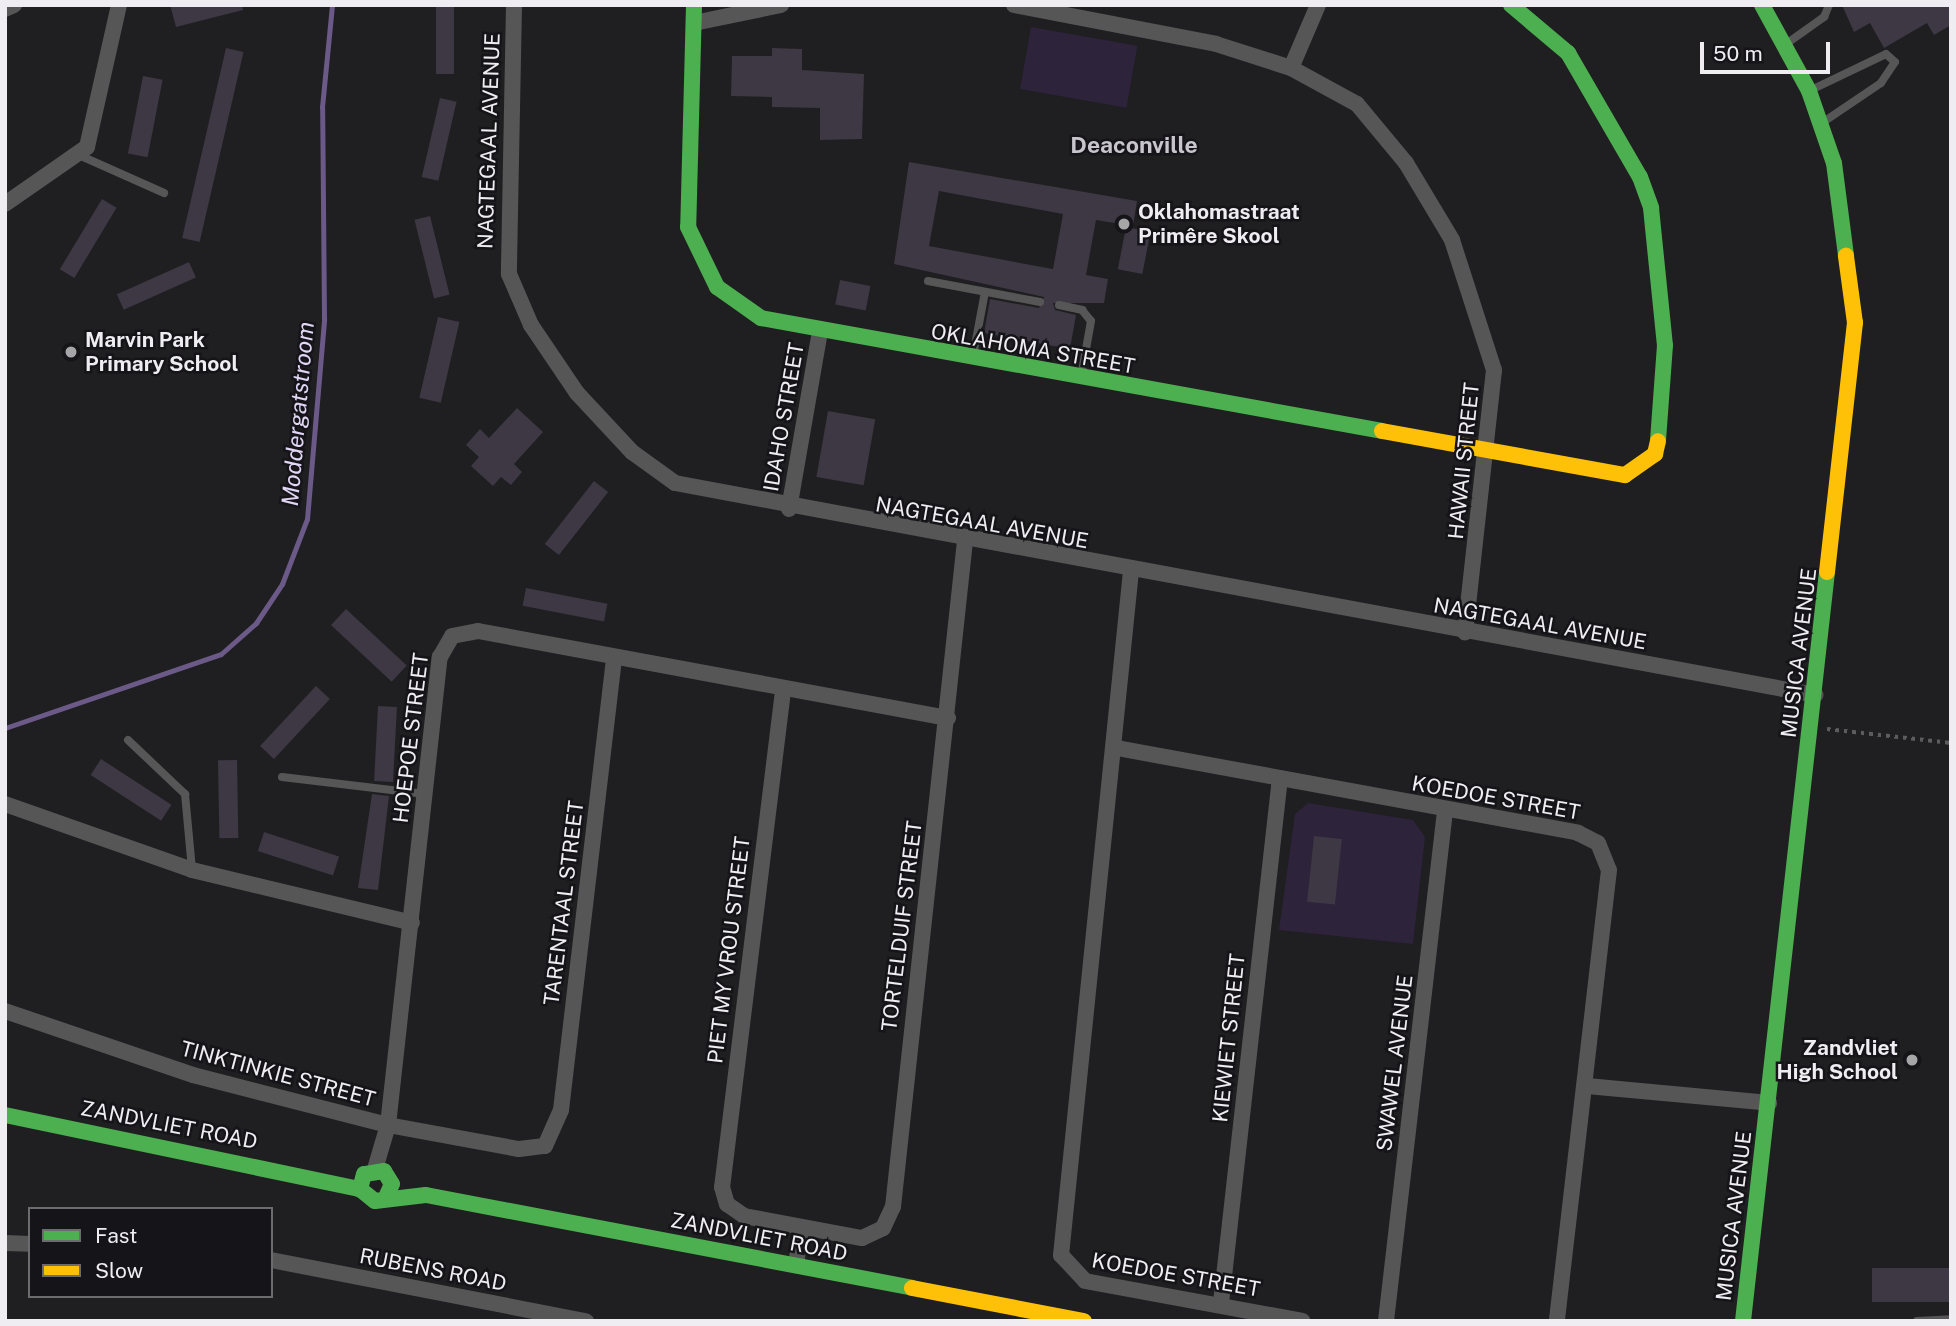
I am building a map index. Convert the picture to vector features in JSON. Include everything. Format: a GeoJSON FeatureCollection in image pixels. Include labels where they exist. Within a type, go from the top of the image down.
{"type":"FeatureCollection","features":[{"type":"Feature","properties":{"kind":"street"},"geometry":{"type":"LineString","coordinates":[[5,9],[14,5]]}},
{"type":"Feature","properties":{"kind":"street"},"geometry":{"type":"LineString","coordinates":[[5,204],[81,156],[93,134],[118,5]]}},
{"type":"Feature","properties":{"kind":"street","name":"NAGTEGAAL AVENUE"},"geometry":{"type":"LineString","coordinates":[[514,5],[506,257],[531,325],[577,393],[649,467],[698,491],[789,509],[1815,695]]}},
{"type":"Feature","properties":{"kind":"street","name":"OKLAHOMA STREET"},"geometry":{"type":"LineString","coordinates":[[694,5],[687,210],[699,259],[717,287],[745,310],[820,332],[1616,476],[1637,472],[1659,442],[1666,365],[1649,200],[1568,53],[1511,5]]}},
{"type":"Feature","properties":{"kind":"street"},"geometry":{"type":"LineString","coordinates":[[694,23],[781,5]]}},
{"type":"Feature","properties":{"kind":"street","name":"HAWAII STREET"},"geometry":{"type":"LineString","coordinates":[[1014,5],[1216,44],[1291,68],[1369,115],[1445,225],[1494,370],[1489,451],[1465,632]]}},
{"type":"Feature","properties":{"kind":"street"},"geometry":{"type":"LineString","coordinates":[[1291,68],[1318,5]]}},
{"type":"Feature","properties":{"kind":"street","name":"MUSICA AVENUE"},"geometry":{"type":"LineString","coordinates":[[1743,1321],[1855,323],[1844,205],[1822,123],[1786,44],[1762,5]]}},
{"type":"Feature","properties":{"kind":"street","name":"IDAHO STREET"},"geometry":{"type":"LineString","coordinates":[[789,509],[820,332]]}},
{"type":"Feature","properties":{"kind":"street","name":"TORTELDUIF STREET"},"geometry":{"type":"LineString","coordinates":[[734,1210],[801,1229],[862,1238],[883,1228],[892,1207],[948,718],[965,541]]}},
{"type":"Feature","properties":{"kind":"street","name":"KOEDOE STREET"},"geometry":{"type":"LineString","coordinates":[[1131,571],[1116,748],[1059,1247],[1068,1270],[1085,1281],[1221,1303],[1302,1321]]}},
{"type":"Feature","properties":{"kind":"street","name":"HOEPOE STREET"},"geometry":{"type":"LineString","coordinates":[[377,1180],[388,1125],[440,657],[452,636],[478,631],[614,660],[948,718]]}},
{"type":"Feature","properties":{"kind":"street","name":"TARENTAAL STREET"},"geometry":{"type":"LineString","coordinates":[[545,1146],[561,1111],[614,660]]}},
{"type":"Feature","properties":{"kind":"street","name":"PIET MY VROU STREET"},"geometry":{"type":"LineString","coordinates":[[734,1210],[727,1205],[722,1175],[783,691]]}},
{"type":"Feature","properties":{"kind":"street","name":"KOEDOE STREET"},"geometry":{"type":"LineString","coordinates":[[1116,748],[1445,811],[1578,833],[1604,851],[1609,870],[1587,1086],[1557,1321]]}},
{"type":"Feature","properties":{"kind":"street","name":"KIEWIET STREET"},"geometry":{"type":"LineString","coordinates":[[1221,1303],[1280,778]]}},
{"type":"Feature","properties":{"kind":"street"},"geometry":{"type":"LineString","coordinates":[[5,804],[192,870],[411,923]]}},
{"type":"Feature","properties":{"kind":"street","name":"SWAWEL AVENUE"},"geometry":{"type":"LineString","coordinates":[[1386,1321],[1445,811]]}},
{"type":"Feature","properties":{"kind":"street","name":"TINKTINKIE STREET"},"geometry":{"type":"LineString","coordinates":[[5,1011],[193,1075],[388,1125],[519,1149],[545,1146]]}},
{"type":"Feature","properties":{"kind":"street"},"geometry":{"type":"LineString","coordinates":[[1587,1086],[1769,1103]]}},
{"type":"Feature","properties":{"kind":"street","name":"ZANDVLIET ROAD"},"geometry":{"type":"LineString","coordinates":[[5,1115],[326,1177],[377,1180],[426,1195],[1084,1321]]}},
{"type":"Feature","properties":{"kind":"street"},"geometry":{"type":"LineString","coordinates":[[796,1265],[801,1229]]}},
{"type":"Feature","properties":{"kind":"street"},"geometry":{"type":"LineString","coordinates":[[5,1243],[28,1244]]}},
{"type":"Feature","properties":{"kind":"street","name":"RUBENS ROAD"},"geometry":{"type":"LineString","coordinates":[[273,1260],[586,1321]]}},
{"type":"Feature","properties":{"kind":"lane"},"geometry":{"type":"LineString","coordinates":[[1786,44],[1824,17],[1829,5]]}},
{"type":"Feature","properties":{"kind":"lane"},"geometry":{"type":"LineString","coordinates":[[1809,91],[1886,54],[1895,62],[1881,83],[1822,123]]}},
{"type":"Feature","properties":{"kind":"lane"},"geometry":{"type":"LineString","coordinates":[[81,156],[164,193]]}},
{"type":"Feature","properties":{"kind":"lane"},"geometry":{"type":"LineString","coordinates":[[928,281],[1040,302]]}},
{"type":"Feature","properties":{"kind":"lane"},"geometry":{"type":"LineString","coordinates":[[972,359],[985,292]]}},
{"type":"Feature","properties":{"kind":"lane"},"geometry":{"type":"LineString","coordinates":[[1059,305],[1082,310],[1091,321],[1081,379]]}},
{"type":"Feature","properties":{"kind":"lane"},"geometry":{"type":"LineString","coordinates":[[128,740],[185,794],[192,870]]}},
{"type":"Feature","properties":{"kind":"lane"},"geometry":{"type":"LineString","coordinates":[[282,777],[425,794]]}},
{"type":"Feature","properties":{"kind":"lane"},"geometry":{"type":"LineString","coordinates":[[1917,1321],[1951,1319]]}},
{"type":"Feature","properties":{"kind":"path"},"geometry":{"type":"LineString","coordinates":[[1811,727],[1951,743]]}},
{"type":"Feature","properties":{"kind":"shaded area"},"geometry":{"type":"Polygon","coordinates":[[[1031,27],[1137,46],[1126,108],[1020,89],[1031,27]]]}},
{"type":"Feature","properties":{"kind":"shaded area"},"geometry":{"type":"Polygon","coordinates":[[[1308,803],[1413,820],[1425,837],[1413,944],[1279,930],[1295,814],[1308,803]]]}},
{"type":"Feature","properties":{"kind":"building"},"geometry":{"type":"Polygon","coordinates":[[[170,5],[242,5],[243,10],[176,27],[170,5]]]}},
{"type":"Feature","properties":{"kind":"building"},"geometry":{"type":"Polygon","coordinates":[[[436,5],[454,5],[454,74],[436,74],[436,5]]]}},
{"type":"Feature","properties":{"kind":"building"},"geometry":{"type":"Polygon","coordinates":[[[1842,5],[1951,5],[1951,25],[1934,35],[1927,23],[1884,48],[1870,23],[1854,32],[1842,5]]]}},
{"type":"Feature","properties":{"kind":"building"},"geometry":{"type":"Polygon","coordinates":[[[226,48],[244,52],[200,242],[182,238],[226,48]]]}},
{"type":"Feature","properties":{"kind":"building"},"geometry":{"type":"Polygon","coordinates":[[[772,48],[802,49],[802,70],[864,74],[862,139],[820,140],[820,108],[772,107],[772,97],[731,96],[732,56],[772,56],[772,48]]]}},
{"type":"Feature","properties":{"kind":"building"},"geometry":{"type":"Polygon","coordinates":[[[143,76],[163,80],[148,157],[128,154],[143,76]]]}},
{"type":"Feature","properties":{"kind":"building"},"geometry":{"type":"Polygon","coordinates":[[[440,98],[457,102],[438,181],[422,177],[440,98]]]}},
{"type":"Feature","properties":{"kind":"building"},"geometry":{"type":"Polygon","coordinates":[[[909,162],[1137,201],[1133,226],[1096,220],[1086,275],[1108,279],[1104,303],[1053,303],[1055,310],[1076,315],[1070,349],[984,333],[990,299],[1039,308],[1044,297],[894,264],[909,162]],[[939,191],[929,246],[1053,269],[1063,214],[939,191]]]}},
{"type":"Feature","properties":{"kind":"building"},"geometry":{"type":"Polygon","coordinates":[[[102,199],[117,208],[74,278],[60,269],[102,199]]]}},
{"type":"Feature","properties":{"kind":"building"},"geometry":{"type":"Polygon","coordinates":[[[430,216],[450,295],[434,298],[414,220],[430,216]]]}},
{"type":"Feature","properties":{"kind":"building"},"geometry":{"type":"Polygon","coordinates":[[[1126,227],[1151,232],[1142,274],[1118,269],[1126,227]]]}},
{"type":"Feature","properties":{"kind":"building"},"geometry":{"type":"Polygon","coordinates":[[[189,262],[196,278],[124,310],[117,294],[189,262]]]}},
{"type":"Feature","properties":{"kind":"building"},"geometry":{"type":"Polygon","coordinates":[[[840,280],[870,286],[866,310],[835,305],[840,280]]]}},
{"type":"Feature","properties":{"kind":"building"},"geometry":{"type":"Polygon","coordinates":[[[438,317],[459,322],[441,403],[419,398],[438,317]]]}},
{"type":"Feature","properties":{"kind":"building"},"geometry":{"type":"Polygon","coordinates":[[[517,408],[543,432],[514,464],[522,472],[511,485],[501,477],[493,486],[471,466],[479,457],[466,445],[480,429],[489,438],[517,408]]]}},
{"type":"Feature","properties":{"kind":"building"},"geometry":{"type":"Polygon","coordinates":[[[828,411],[875,419],[864,485],[816,477],[828,411]]]}},
{"type":"Feature","properties":{"kind":"building"},"geometry":{"type":"Polygon","coordinates":[[[594,481],[608,492],[559,555],[545,544],[594,481]]]}},
{"type":"Feature","properties":{"kind":"building"},"geometry":{"type":"Polygon","coordinates":[[[526,588],[607,604],[604,622],[523,606],[526,588]]]}},
{"type":"Feature","properties":{"kind":"building"},"geometry":{"type":"Polygon","coordinates":[[[346,609],[407,666],[392,682],[331,625],[346,609]]]}},
{"type":"Feature","properties":{"kind":"building"},"geometry":{"type":"Polygon","coordinates":[[[316,686],[330,699],[274,759],[260,746],[316,686]]]}},
{"type":"Feature","properties":{"kind":"building"},"geometry":{"type":"Polygon","coordinates":[[[378,706],[397,707],[393,782],[374,781],[378,706]]]}},
{"type":"Feature","properties":{"kind":"building"},"geometry":{"type":"Polygon","coordinates":[[[101,759],[171,805],[161,821],[91,775],[101,759]]]}},
{"type":"Feature","properties":{"kind":"building"},"geometry":{"type":"Polygon","coordinates":[[[218,760],[237,760],[238,838],[219,838],[218,760]]]}},
{"type":"Feature","properties":{"kind":"building"},"geometry":{"type":"Polygon","coordinates":[[[372,794],[389,796],[378,890],[358,888],[372,794]]]}},
{"type":"Feature","properties":{"kind":"building"},"geometry":{"type":"Polygon","coordinates":[[[264,832],[339,856],[333,875],[258,851],[264,832]]]}},
{"type":"Feature","properties":{"kind":"building"},"geometry":{"type":"Polygon","coordinates":[[[1314,836],[1342,839],[1335,905],[1307,902],[1314,836]]]}},
{"type":"Feature","properties":{"kind":"building"},"geometry":{"type":"Polygon","coordinates":[[[1872,1268],[1951,1268],[1951,1302],[1872,1302],[1872,1268]]]}},
{"type":"Feature","properties":{"kind":"waterway","name":"Moddergatstroom"},"geometry":{"type":"LineString","coordinates":[[5,728],[221,654],[256,623],[282,584],[307,519],[324,319],[322,107],[332,5]]}},
{"type":"Feature","properties":{"kind":"traffic: fast"},"geometry":{"type":"LineString","coordinates":[[694,5],[688,227],[717,287],[761,318],[1382,431]]}},
{"type":"Feature","properties":{"kind":"traffic: fast"},"geometry":{"type":"LineString","coordinates":[[1511,5],[1568,53],[1640,177],[1651,208],[1665,345],[1658,441]]}},
{"type":"Feature","properties":{"kind":"traffic: fast"},"geometry":{"type":"LineString","coordinates":[[1762,5],[1809,91],[1834,163],[1846,256]]}},
{"type":"Feature","properties":{"kind":"traffic: fast"},"geometry":{"type":"LineString","coordinates":[[1743,1321],[1827,572]]}},
{"type":"Feature","properties":{"kind":"traffic: fast"},"geometry":{"type":"LineString","coordinates":[[5,1115],[360,1189]]}},
{"type":"Feature","properties":{"kind":"traffic: fast"},"geometry":{"type":"LineString","coordinates":[[387,1195],[392,1184],[384,1171],[364,1174],[360,1189],[375,1201],[426,1195],[912,1288]]}},
{"type":"Feature","properties":{"kind":"traffic: slow"},"geometry":{"type":"LineString","coordinates":[[1827,572],[1855,323],[1846,256]]}},
{"type":"Feature","properties":{"kind":"traffic: slow"},"geometry":{"type":"LineString","coordinates":[[1382,431],[1625,475],[1655,454],[1658,441]]}},
{"type":"Feature","properties":{"kind":"traffic: slow"},"geometry":{"type":"LineString","coordinates":[[912,1288],[1084,1321]]}},
{"type":"Feature","properties":{"kind":"place","name":"Oklahomastraat Primêre Skool"},"geometry":{"type":"Point","coordinates":[1124,224]}},
{"type":"Feature","properties":{"kind":"place","name":"Marvin Park Primary School"},"geometry":{"type":"Point","coordinates":[71,352]}},
{"type":"Feature","properties":{"kind":"place","name":"Zandvliet High School"},"geometry":{"type":"Point","coordinates":[1912,1060]}},
{"type":"Feature","properties":{"kind":"district","name":"Deaconville"},"geometry":{"type":"Point","coordinates":[1134,145]}}]}
